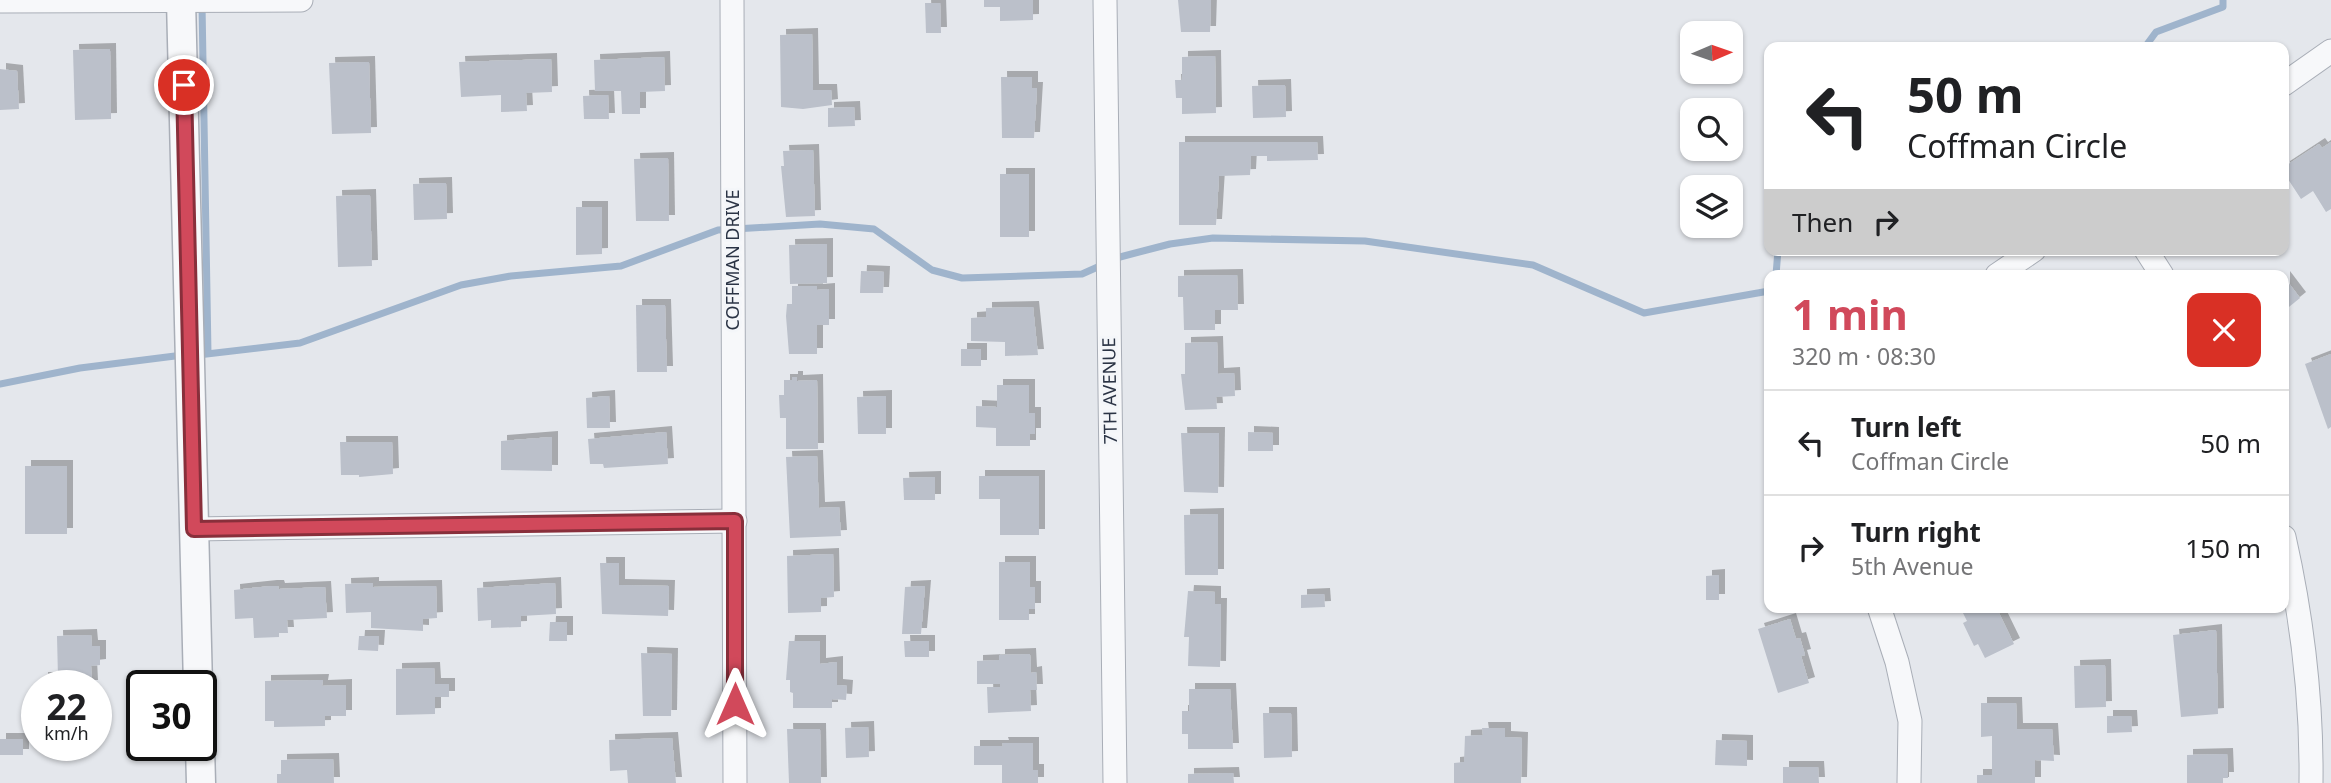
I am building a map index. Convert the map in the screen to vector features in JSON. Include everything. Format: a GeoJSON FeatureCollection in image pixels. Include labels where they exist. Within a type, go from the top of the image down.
{"type":"FeatureCollection","features":[{"type":"Feature","properties":{"kind":"street"},"geometry":{"type":"LineString","coordinates":[[0,1],[301,0]]}},
{"type":"Feature","properties":{"kind":"street","name":"COFFMAN DRIVE"},"geometry":{"type":"LineString","coordinates":[[732,0],[735,783]]}},
{"type":"Feature","properties":{"kind":"street","name":"7TH AVENUE"},"geometry":{"type":"LineString","coordinates":[[1105,0],[1115,783]]}},
{"type":"Feature","properties":{"kind":"street"},"geometry":{"type":"LineString","coordinates":[[181,1],[198,670]]}},
{"type":"Feature","properties":{"kind":"street"},"geometry":{"type":"LineString","coordinates":[[2289,80],[2331,51]]}},
{"type":"Feature","properties":{"kind":"street"},"geometry":{"type":"LineString","coordinates":[[2004,270],[2025,256]]}},
{"type":"Feature","properties":{"kind":"street"},"geometry":{"type":"LineString","coordinates":[[194,529],[735,521]]}},
{"type":"Feature","properties":{"kind":"street"},"geometry":{"type":"LineString","coordinates":[[2289,566],[2303,649],[2312,738],[2311,783]]}},
{"type":"Feature","properties":{"kind":"street"},"geometry":{"type":"LineString","coordinates":[[1881,613],[1897,663],[1910,721],[1909,783]]}},
{"type":"Feature","properties":{"kind":"street"},"geometry":{"type":"LineString","coordinates":[[200,761],[201,783]]}},
{"type":"Feature","properties":{"kind":"building"},"geometry":{"type":"Polygon","coordinates":[[[984,0],[1033,0],[1033,20],[1000,21],[1000,7],[984,7],[984,0]]]}},
{"type":"Feature","properties":{"kind":"building"},"geometry":{"type":"Polygon","coordinates":[[[1178,0],[1211,0],[1210,32],[1181,32],[1178,0]]]}},
{"type":"Feature","properties":{"kind":"building"},"geometry":{"type":"Polygon","coordinates":[[[925,3],[940,3],[941,33],[926,33],[925,3]]]}},
{"type":"Feature","properties":{"kind":"building"},"geometry":{"type":"Polygon","coordinates":[[[812,34],[813,90],[831,90],[832,105],[803,109],[781,107],[780,35],[812,34]]]}},
{"type":"Feature","properties":{"kind":"building"},"geometry":{"type":"Polygon","coordinates":[[[110,49],[111,119],[75,120],[73,50],[110,49]]]}},
{"type":"Feature","properties":{"kind":"building"},"geometry":{"type":"Polygon","coordinates":[[[1215,56],[1216,113],[1182,114],[1182,98],[1176,98],[1175,80],[1182,80],[1182,57],[1215,56]]]}},
{"type":"Feature","properties":{"kind":"building"},"geometry":{"type":"Polygon","coordinates":[[[664,57],[665,91],[640,92],[640,114],[622,114],[621,91],[595,91],[594,60],[664,57]]]}},
{"type":"Feature","properties":{"kind":"building"},"geometry":{"type":"Polygon","coordinates":[[[551,59],[552,92],[526,93],[527,111],[501,112],[501,95],[461,97],[459,62],[551,59]]]}},
{"type":"Feature","properties":{"kind":"building"},"geometry":{"type":"Polygon","coordinates":[[[369,62],[371,133],[332,134],[329,63],[369,62]]]}},
{"type":"Feature","properties":{"kind":"building"},"geometry":{"type":"Polygon","coordinates":[[[0,69],[17,71],[19,109],[0,110],[0,69]]]}},
{"type":"Feature","properties":{"kind":"building"},"geometry":{"type":"Polygon","coordinates":[[[1001,77],[1032,77],[1032,88],[1037,88],[1034,138],[1002,138],[1001,77]]]}},
{"type":"Feature","properties":{"kind":"building"},"geometry":{"type":"Polygon","coordinates":[[[1285,85],[1286,117],[1253,118],[1252,86],[1285,85]]]}},
{"type":"Feature","properties":{"kind":"building"},"geometry":{"type":"Polygon","coordinates":[[[608,95],[609,119],[584,119],[583,96],[608,95]]]}},
{"type":"Feature","properties":{"kind":"building"},"geometry":{"type":"Polygon","coordinates":[[[854,107],[855,126],[828,127],[828,108],[854,107]]]}},
{"type":"Feature","properties":{"kind":"building"},"geometry":{"type":"Polygon","coordinates":[[[1179,142],[1317,142],[1318,160],[1267,161],[1267,156],[1251,156],[1250,175],[1219,176],[1216,225],[1179,225],[1179,142]]]}},
{"type":"Feature","properties":{"kind":"building"},"geometry":{"type":"Polygon","coordinates":[[[2331,142],[2331,209],[2326,212],[2313,191],[2301,199],[2289,181],[2289,164],[2319,144],[2322,148],[2331,142]]]}},
{"type":"Feature","properties":{"kind":"building"},"geometry":{"type":"Polygon","coordinates":[[[813,150],[815,216],[786,217],[781,166],[784,166],[783,151],[813,150]]]}},
{"type":"Feature","properties":{"kind":"building"},"geometry":{"type":"Polygon","coordinates":[[[668,158],[669,221],[636,221],[634,159],[668,158]]]}},
{"type":"Feature","properties":{"kind":"building"},"geometry":{"type":"Polygon","coordinates":[[[1000,174],[1029,174],[1029,237],[1000,237],[1000,174]]]}},
{"type":"Feature","properties":{"kind":"building"},"geometry":{"type":"Polygon","coordinates":[[[446,183],[447,219],[414,220],[413,184],[446,183]]]}},
{"type":"Feature","properties":{"kind":"building"},"geometry":{"type":"Polygon","coordinates":[[[370,195],[372,266],[338,267],[336,196],[370,195]]]}},
{"type":"Feature","properties":{"kind":"building"},"geometry":{"type":"Polygon","coordinates":[[[576,207],[602,207],[602,254],[576,255],[576,207]]]}},
{"type":"Feature","properties":{"kind":"building"},"geometry":{"type":"Polygon","coordinates":[[[827,244],[827,283],[790,284],[789,245],[827,244]]]}},
{"type":"Feature","properties":{"kind":"building"},"geometry":{"type":"Polygon","coordinates":[[[861,271],[884,272],[883,293],[860,293],[861,271]]]}},
{"type":"Feature","properties":{"kind":"building"},"geometry":{"type":"Polygon","coordinates":[[[1237,275],[1238,310],[1215,310],[1215,330],[1184,330],[1183,297],[1178,297],[1178,276],[1237,275]]]}},
{"type":"Feature","properties":{"kind":"building"},"geometry":{"type":"Polygon","coordinates":[[[2289,284],[2300,298],[2289,307],[2289,284]]]}},
{"type":"Feature","properties":{"kind":"building"},"geometry":{"type":"Polygon","coordinates":[[[792,286],[829,289],[829,325],[817,325],[817,354],[789,354],[786,316],[787,304],[792,304],[792,286]]]}},
{"type":"Feature","properties":{"kind":"building"},"geometry":{"type":"Polygon","coordinates":[[[636,305],[665,305],[667,372],[637,372],[636,305]]]}},
{"type":"Feature","properties":{"kind":"building"},"geometry":{"type":"Polygon","coordinates":[[[1033,307],[1038,355],[1005,356],[1005,342],[971,341],[971,318],[986,317],[986,308],[1033,307]]]}},
{"type":"Feature","properties":{"kind":"building"},"geometry":{"type":"Polygon","coordinates":[[[1217,342],[1218,374],[1234,373],[1235,396],[1216,397],[1217,409],[1185,410],[1181,374],[1185,374],[1185,343],[1217,342]]]}},
{"type":"Feature","properties":{"kind":"building"},"geometry":{"type":"Polygon","coordinates":[[[961,349],[981,349],[981,366],[961,366],[961,349]]]}},
{"type":"Feature","properties":{"kind":"building"},"geometry":{"type":"Polygon","coordinates":[[[2331,354],[2331,427],[2328,429],[2305,364],[2331,354]]]}},
{"type":"Feature","properties":{"kind":"building"},"geometry":{"type":"Polygon","coordinates":[[[792,377],[797,377],[797,381],[817,380],[818,449],[786,449],[786,418],[780,418],[779,395],[784,395],[784,380],[792,380],[792,377]]]}},
{"type":"Feature","properties":{"kind":"building"},"geometry":{"type":"Polygon","coordinates":[[[997,385],[1029,385],[1029,413],[1035,413],[1035,434],[1030,434],[1030,446],[996,446],[996,428],[976,427],[976,406],[997,407],[997,385]]]}},
{"type":"Feature","properties":{"kind":"building"},"geometry":{"type":"Polygon","coordinates":[[[609,396],[610,428],[587,428],[586,398],[609,396]]]}},
{"type":"Feature","properties":{"kind":"building"},"geometry":{"type":"Polygon","coordinates":[[[886,396],[886,434],[858,434],[857,397],[886,396]]]}},
{"type":"Feature","properties":{"kind":"building"},"geometry":{"type":"Polygon","coordinates":[[[666,432],[668,464],[604,468],[603,464],[590,464],[588,439],[666,432]]]}},
{"type":"Feature","properties":{"kind":"building"},"geometry":{"type":"Polygon","coordinates":[[[1248,432],[1273,433],[1273,451],[1248,451],[1248,432]]]}},
{"type":"Feature","properties":{"kind":"building"},"geometry":{"type":"Polygon","coordinates":[[[1181,433],[1219,433],[1218,493],[1184,492],[1181,433]]]}},
{"type":"Feature","properties":{"kind":"building"},"geometry":{"type":"Polygon","coordinates":[[[552,437],[552,471],[501,470],[501,441],[552,437]]]}},
{"type":"Feature","properties":{"kind":"building"},"geometry":{"type":"Polygon","coordinates":[[[340,442],[392,442],[393,474],[359,477],[341,475],[340,442]]]}},
{"type":"Feature","properties":{"kind":"building"},"geometry":{"type":"Polygon","coordinates":[[[817,456],[819,508],[839,507],[841,536],[790,538],[786,457],[817,456]]]}},
{"type":"Feature","properties":{"kind":"building"},"geometry":{"type":"Polygon","coordinates":[[[25,466],[67,466],[67,534],[25,534],[25,466]]]}},
{"type":"Feature","properties":{"kind":"building"},"geometry":{"type":"Polygon","coordinates":[[[979,476],[1039,476],[1039,535],[1000,535],[1000,499],[979,499],[979,476]]]}},
{"type":"Feature","properties":{"kind":"building"},"geometry":{"type":"Polygon","coordinates":[[[935,477],[935,500],[904,500],[903,478],[935,477]]]}},
{"type":"Feature","properties":{"kind":"building"},"geometry":{"type":"Polygon","coordinates":[[[1218,514],[1218,575],[1185,575],[1184,515],[1218,514]]]}},
{"type":"Feature","properties":{"kind":"building"},"geometry":{"type":"Polygon","coordinates":[[[833,554],[834,597],[821,598],[821,612],[788,613],[787,556],[833,554]]]}},
{"type":"Feature","properties":{"kind":"building"},"geometry":{"type":"Polygon","coordinates":[[[999,562],[1030,562],[1030,587],[1035,587],[1035,609],[1029,609],[1029,620],[999,620],[999,562]]]}},
{"type":"Feature","properties":{"kind":"building"},"geometry":{"type":"Polygon","coordinates":[[[600,563],[619,563],[619,585],[669,586],[668,616],[602,614],[600,563]]]}},
{"type":"Feature","properties":{"kind":"building"},"geometry":{"type":"Polygon","coordinates":[[[1719,575],[1719,600],[1706,600],[1706,576],[1719,575]]]}},
{"type":"Feature","properties":{"kind":"building"},"geometry":{"type":"Polygon","coordinates":[[[373,583],[373,587],[436,586],[437,618],[423,619],[423,631],[371,628],[371,612],[346,613],[345,584],[373,583]]]}},
{"type":"Feature","properties":{"kind":"building"},"geometry":{"type":"Polygon","coordinates":[[[555,583],[556,614],[521,616],[521,627],[491,628],[491,620],[478,621],[477,588],[555,583]]]}},
{"type":"Feature","properties":{"kind":"building"},"geometry":{"type":"Polygon","coordinates":[[[278,586],[279,589],[325,587],[327,618],[287,620],[288,633],[279,633],[279,637],[254,638],[253,618],[235,619],[234,590],[278,586]]]}},
{"type":"Feature","properties":{"kind":"building"},"geometry":{"type":"Polygon","coordinates":[[[925,586],[921,634],[902,634],[905,587],[925,586]]]}},
{"type":"Feature","properties":{"kind":"building"},"geometry":{"type":"Polygon","coordinates":[[[1188,591],[1215,592],[1215,604],[1221,604],[1220,667],[1188,666],[1189,637],[1184,637],[1188,591]]]}},
{"type":"Feature","properties":{"kind":"building"},"geometry":{"type":"Polygon","coordinates":[[[1324,594],[1325,607],[1301,608],[1301,595],[1324,594]]]}},
{"type":"Feature","properties":{"kind":"building"},"geometry":{"type":"Polygon","coordinates":[[[1963,613],[1999,613],[2014,644],[1985,658],[1978,644],[1974,646],[1963,623],[1967,621],[1963,613]]]}},
{"type":"Feature","properties":{"kind":"building"},"geometry":{"type":"Polygon","coordinates":[[[1790,619],[1796,639],[1800,638],[1805,655],[1801,656],[1809,683],[1778,693],[1758,629],[1790,619]]]}},
{"type":"Feature","properties":{"kind":"building"},"geometry":{"type":"Polygon","coordinates":[[[550,622],[567,622],[567,641],[549,641],[550,622]]]}},
{"type":"Feature","properties":{"kind":"building"},"geometry":{"type":"Polygon","coordinates":[[[2216,630],[2218,714],[2181,717],[2173,635],[2216,630]]]}},
{"type":"Feature","properties":{"kind":"building"},"geometry":{"type":"Polygon","coordinates":[[[91,635],[92,646],[100,646],[100,665],[91,666],[91,670],[58,670],[57,636],[91,635]]]}},
{"type":"Feature","properties":{"kind":"building"},"geometry":{"type":"Polygon","coordinates":[[[359,636],[379,636],[378,651],[358,650],[359,636]]]}},
{"type":"Feature","properties":{"kind":"building"},"geometry":{"type":"Polygon","coordinates":[[[789,641],[820,641],[820,664],[837,662],[837,685],[847,686],[846,700],[832,699],[832,708],[793,708],[790,680],[786,680],[789,641]]]}},
{"type":"Feature","properties":{"kind":"building"},"geometry":{"type":"Polygon","coordinates":[[[904,641],[929,641],[929,657],[905,657],[904,641]]]}},
{"type":"Feature","properties":{"kind":"building"},"geometry":{"type":"Polygon","coordinates":[[[641,653],[672,654],[671,716],[643,716],[641,653]]]}},
{"type":"Feature","properties":{"kind":"building"},"geometry":{"type":"Polygon","coordinates":[[[1030,654],[1031,673],[1036,672],[1037,690],[1030,690],[1031,711],[988,713],[987,687],[1000,687],[1000,684],[977,684],[977,661],[999,660],[999,655],[1030,654]]]}},
{"type":"Feature","properties":{"kind":"building"},"geometry":{"type":"Polygon","coordinates":[[[2105,665],[2106,707],[2075,708],[2074,666],[2105,665]]]}},
{"type":"Feature","properties":{"kind":"building"},"geometry":{"type":"Polygon","coordinates":[[[434,668],[435,684],[449,684],[449,697],[435,697],[435,714],[396,715],[396,669],[434,668]]]}},
{"type":"Feature","properties":{"kind":"building"},"geometry":{"type":"Polygon","coordinates":[[[323,680],[322,686],[346,685],[346,716],[325,716],[325,726],[274,727],[274,721],[265,721],[265,681],[323,680]]]}},
{"type":"Feature","properties":{"kind":"building"},"geometry":{"type":"Polygon","coordinates":[[[1189,689],[1230,689],[1233,749],[1188,749],[1188,734],[1182,734],[1182,711],[1189,711],[1189,689]]]}},
{"type":"Feature","properties":{"kind":"building"},"geometry":{"type":"Polygon","coordinates":[[[1981,703],[2016,703],[2017,729],[2052,729],[2054,761],[2035,760],[2035,783],[1977,783],[1977,775],[1992,775],[1992,736],[1981,737],[1981,703]]]}},
{"type":"Feature","properties":{"kind":"building"},"geometry":{"type":"Polygon","coordinates":[[[1263,713],[1291,713],[1292,757],[1264,758],[1263,713]]]}},
{"type":"Feature","properties":{"kind":"building"},"geometry":{"type":"Polygon","coordinates":[[[2107,716],[2131,716],[2132,732],[2107,733],[2107,716]]]}},
{"type":"Feature","properties":{"kind":"building"},"geometry":{"type":"Polygon","coordinates":[[[868,727],[869,757],[846,758],[845,728],[868,727]]]}},
{"type":"Feature","properties":{"kind":"building"},"geometry":{"type":"Polygon","coordinates":[[[1482,728],[1505,728],[1505,737],[1522,738],[1521,783],[1454,783],[1454,763],[1464,762],[1465,736],[1483,735],[1482,728]]]}},
{"type":"Feature","properties":{"kind":"building"},"geometry":{"type":"Polygon","coordinates":[[[787,729],[820,729],[821,783],[789,783],[787,729]]]}},
{"type":"Feature","properties":{"kind":"building"},"geometry":{"type":"Polygon","coordinates":[[[672,738],[676,783],[628,783],[627,770],[610,771],[609,740],[672,738]]]}},
{"type":"Feature","properties":{"kind":"building"},"geometry":{"type":"Polygon","coordinates":[[[0,739],[21,739],[21,755],[0,755],[0,739]]]}},
{"type":"Feature","properties":{"kind":"building"},"geometry":{"type":"Polygon","coordinates":[[[1716,740],[1747,741],[1747,766],[1715,765],[1716,740]]]}},
{"type":"Feature","properties":{"kind":"building"},"geometry":{"type":"Polygon","coordinates":[[[1002,743],[1033,743],[1033,770],[1038,770],[1038,783],[1002,783],[1002,765],[974,765],[974,746],[1003,746],[1002,743]]]}},
{"type":"Feature","properties":{"kind":"building"},"geometry":{"type":"Polygon","coordinates":[[[2227,754],[2228,778],[2223,778],[2223,783],[2187,783],[2187,755],[2227,754]]]}},
{"type":"Feature","properties":{"kind":"building"},"geometry":{"type":"Polygon","coordinates":[[[333,759],[334,783],[277,783],[277,774],[281,774],[281,760],[333,759]]]}},
{"type":"Feature","properties":{"kind":"building"},"geometry":{"type":"Polygon","coordinates":[[[1783,767],[1818,767],[1819,783],[1783,783],[1783,767]]]}},
{"type":"Feature","properties":{"kind":"building"},"geometry":{"type":"Polygon","coordinates":[[[1233,773],[1234,783],[1188,783],[1188,774],[1233,773]]]}},
{"type":"Feature","properties":{"kind":"waterway"},"geometry":{"type":"LineString","coordinates":[[2149,42],[2156,32],[2223,7],[2223,0]]}},
{"type":"Feature","properties":{"kind":"waterway"},"geometry":{"type":"LineString","coordinates":[[202,4],[208,353]]}},
{"type":"Feature","properties":{"kind":"waterway"},"geometry":{"type":"LineString","coordinates":[[198,355],[300,343],[461,285],[511,276],[621,266],[718,230],[820,224],[874,229],[932,270],[962,278],[1082,274],[1120,257],[1170,244],[1213,238],[1365,241],[1533,265],[1644,313],[1764,292]]}},
{"type":"Feature","properties":{"kind":"waterway"},"geometry":{"type":"LineString","coordinates":[[1776,270],[1778,256]]}},
{"type":"Feature","properties":{"kind":"waterway"},"geometry":{"type":"LineString","coordinates":[[0,384],[80,368],[175,356]]}},
{"type":"Feature","properties":{"kind":"route"},"geometry":{"type":"LineString","coordinates":[[184,85],[194,529],[735,521],[735,704]]}}]}
